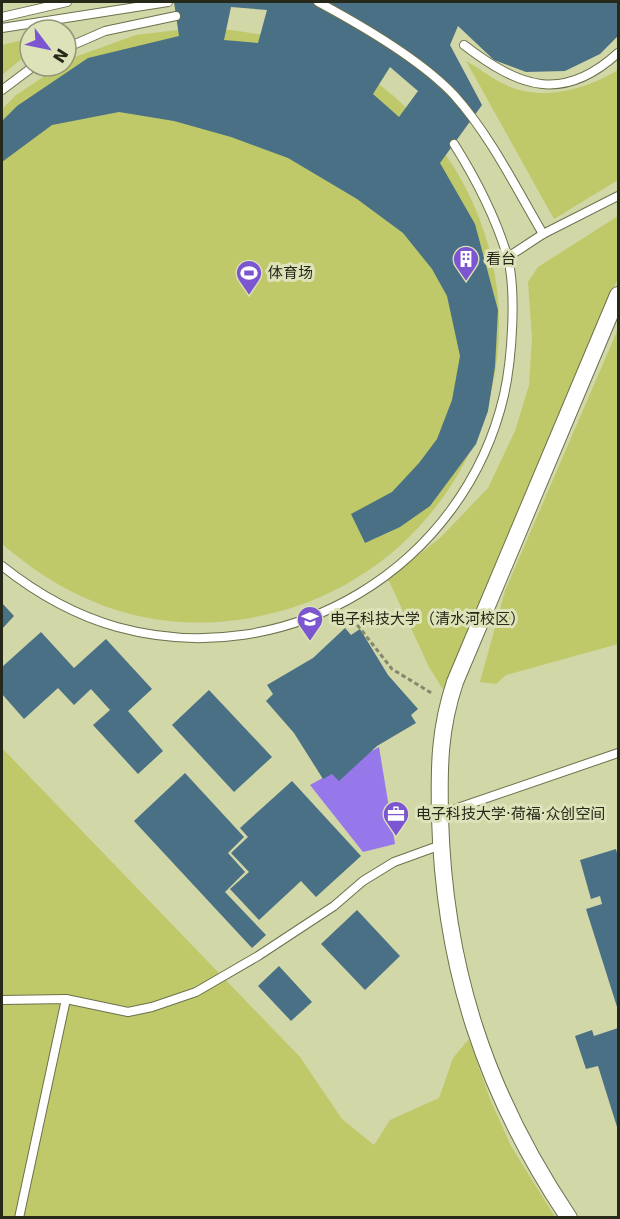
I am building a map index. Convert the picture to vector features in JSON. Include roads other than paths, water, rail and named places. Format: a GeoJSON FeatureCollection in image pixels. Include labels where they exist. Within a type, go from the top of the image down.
{"type":"FeatureCollection","features":[{"type":"Feature","properties":{"kind":"street"},"geometry":{"type":"LineString","coordinates":[[569,1218],[503,1106],[485,1058],[458,969],[446,906],[441,845],[439,752],[448,703],[618,295]]}},
{"type":"Feature","properties":{"kind":"lane"},"geometry":{"type":"LineString","coordinates":[[2,17],[67,2]]}},
{"type":"Feature","properties":{"kind":"lane"},"geometry":{"type":"LineString","coordinates":[[2,28],[168,2]]}},
{"type":"Feature","properties":{"kind":"lane"},"geometry":{"type":"LineString","coordinates":[[318,2],[405,56],[453,94],[472,119],[543,234]]}},
{"type":"Feature","properties":{"kind":"lane"},"geometry":{"type":"LineString","coordinates":[[78,43],[105,31],[176,16]]}},
{"type":"Feature","properties":{"kind":"lane"},"geometry":{"type":"LineString","coordinates":[[464,45],[493,67],[514,77],[546,85],[579,81],[604,66],[618,53]]}},
{"type":"Feature","properties":{"kind":"lane"},"geometry":{"type":"LineString","coordinates":[[2,90],[18,78]]}},
{"type":"Feature","properties":{"kind":"lane"},"geometry":{"type":"LineString","coordinates":[[2,566],[45,596],[85,616],[149,634],[217,638],[283,627],[340,605],[374,584],[415,552],[450,513],[477,469],[498,421],[509,370],[512,319],[508,257],[486,200],[454,144]]}},
{"type":"Feature","properties":{"kind":"lane"},"geometry":{"type":"LineString","coordinates":[[508,257],[543,234],[618,196]]}},
{"type":"Feature","properties":{"kind":"lane"},"geometry":{"type":"LineString","coordinates":[[440,814],[618,753]]}},
{"type":"Feature","properties":{"kind":"lane"},"geometry":{"type":"LineString","coordinates":[[2,1000],[66,999],[128,1012],[152,1007],[196,992],[258,956],[334,906],[378,871],[394,862],[441,845]]}},
{"type":"Feature","properties":{"kind":"lane"},"geometry":{"type":"LineString","coordinates":[[19,1218],[66,999]]}},
{"type":"Feature","properties":{"kind":"place","name":"看台"},"geometry":{"type":"Point","coordinates":[466,282]}},
{"type":"Feature","properties":{"kind":"place","name":"体育场"},"geometry":{"type":"Point","coordinates":[249,296]}},
{"type":"Feature","properties":{"kind":"place","name":"电子科技大学（清水河校区）"},"geometry":{"type":"Point","coordinates":[310,642]}},
{"type":"Feature","properties":{"kind":"place","name":"电子科技大学·荷福·众创空间"},"geometry":{"type":"Point","coordinates":[396,837]}}]}
